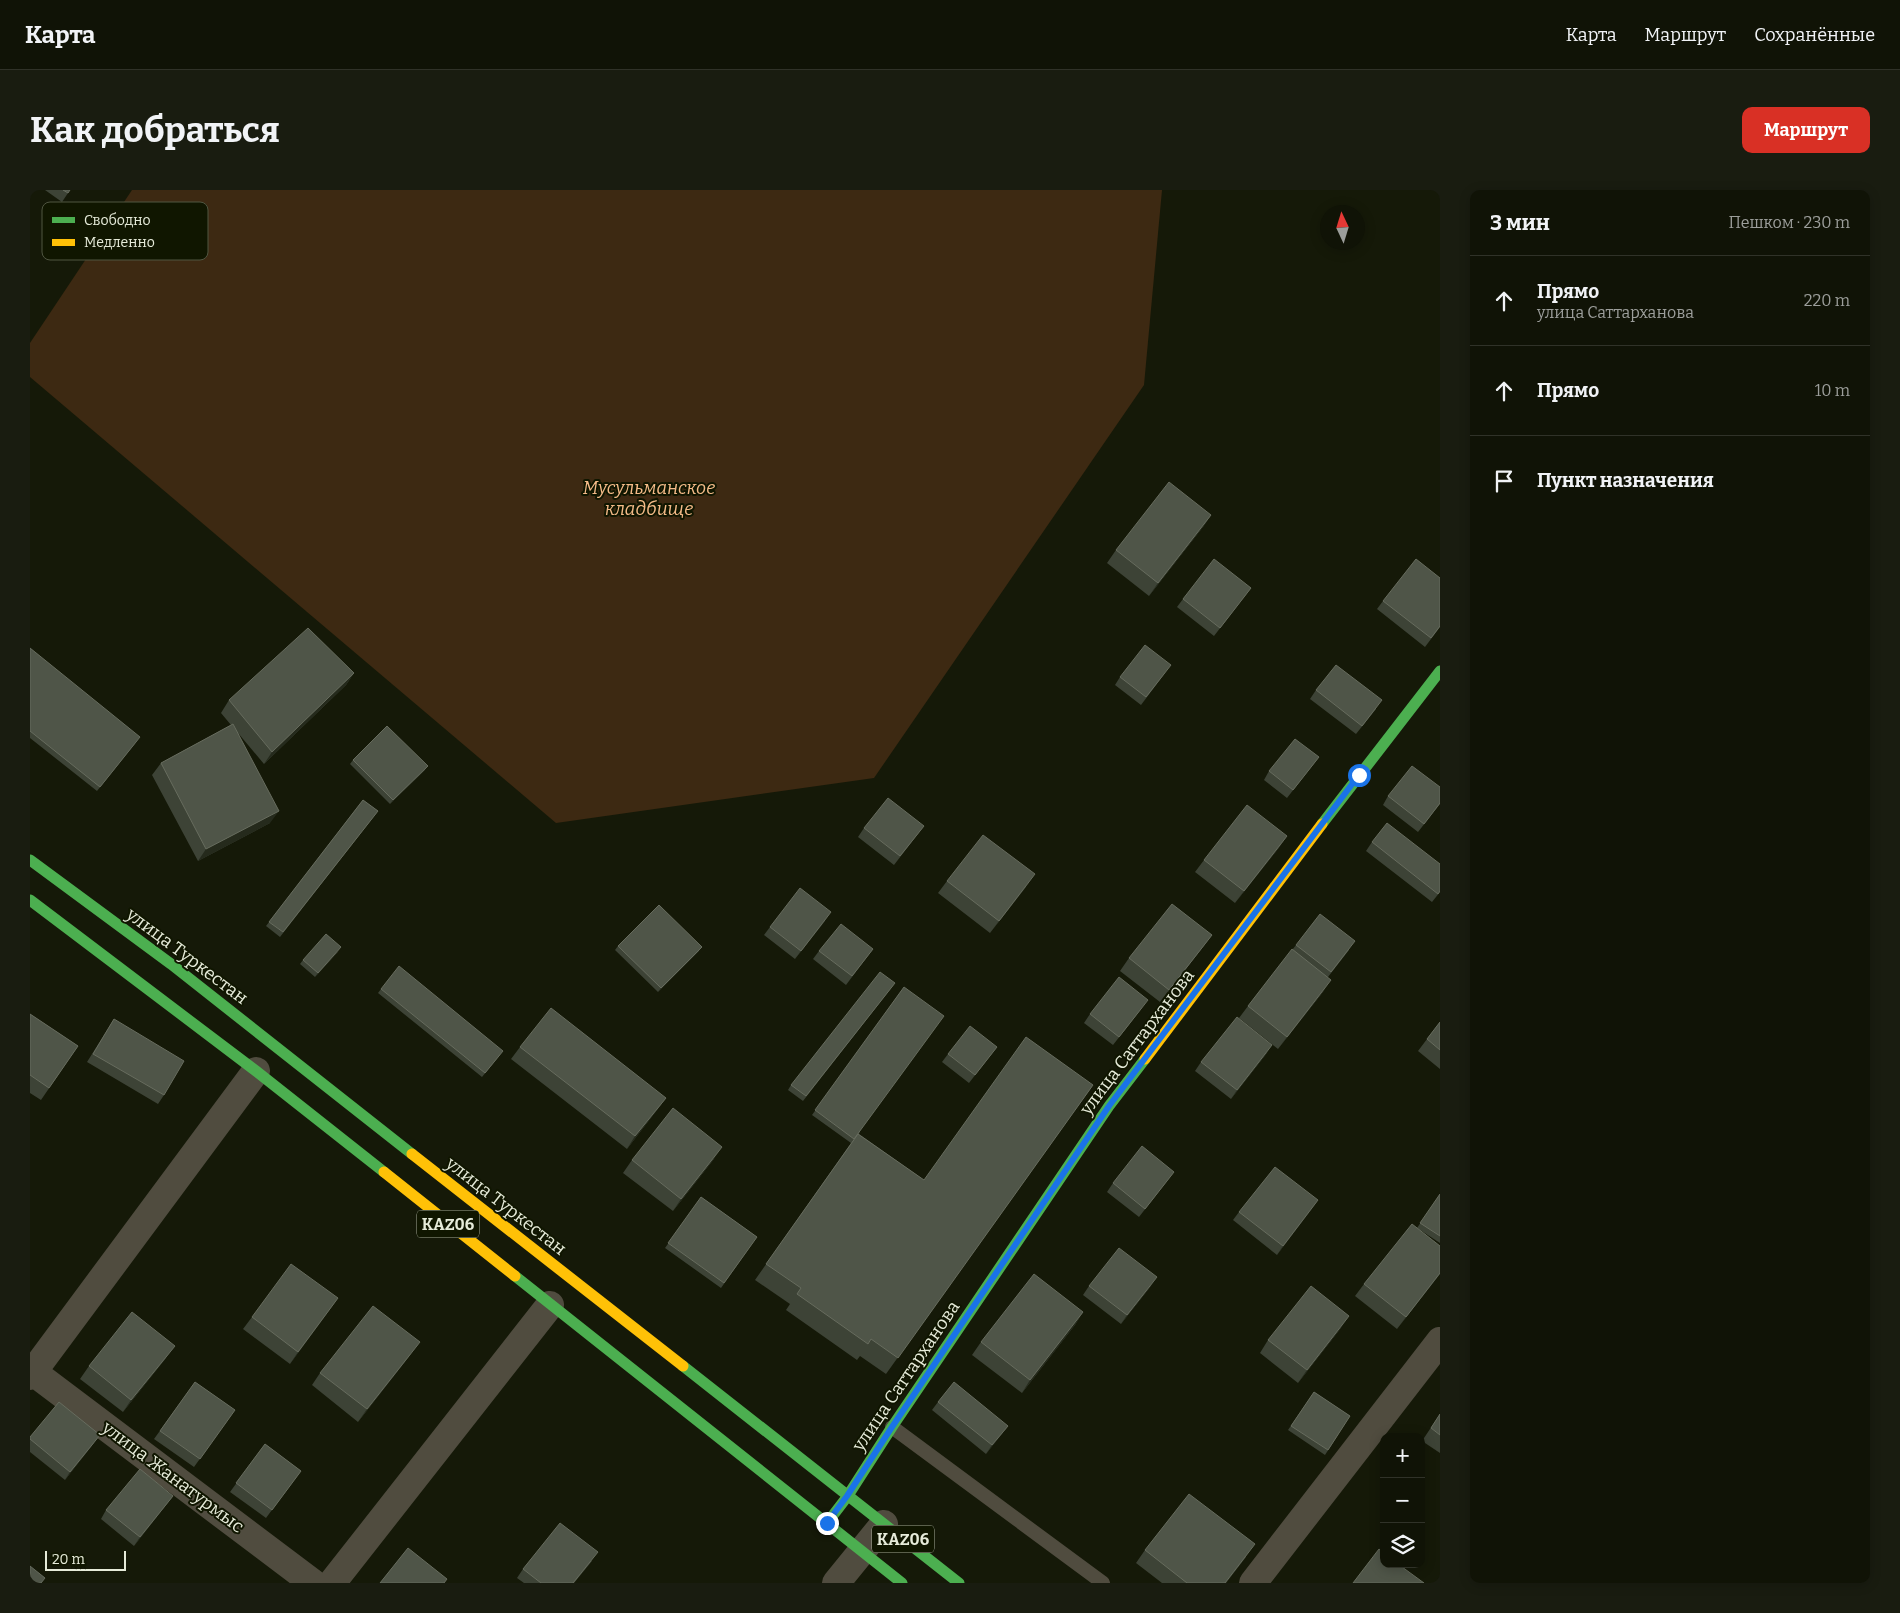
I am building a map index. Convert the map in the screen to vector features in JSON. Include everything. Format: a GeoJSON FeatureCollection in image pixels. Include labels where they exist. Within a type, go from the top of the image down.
{"type":"FeatureCollection","features":[{"type":"Feature","properties":{"kind":"main road","name":"улица Саттарханова"},"geometry":{"type":"LineString","coordinates":[[827,1523],[1109,1106],[1440,671]]}},
{"type":"Feature","properties":{"kind":"main road","name":"улица Туркестан"},"geometry":{"type":"LineString","coordinates":[[30,860],[171,964],[959,1583]]}},
{"type":"Feature","properties":{"kind":"main road","name":"KАZ06"},"geometry":{"type":"LineString","coordinates":[[30,900],[256,1071],[902,1583]]}},
{"type":"Feature","properties":{"kind":"street"},"geometry":{"type":"LineString","coordinates":[[31,1374],[256,1071]]}},
{"type":"Feature","properties":{"kind":"street"},"geometry":{"type":"LineString","coordinates":[[332,1583],[550,1305]]}},
{"type":"Feature","properties":{"kind":"street"},"geometry":{"type":"LineString","coordinates":[[1253,1583],[1440,1341]]}},
{"type":"Feature","properties":{"kind":"street","name":"улица Жанатурмыс"},"geometry":{"type":"LineString","coordinates":[[31,1374],[313,1583]]}},
{"type":"Feature","properties":{"kind":"street"},"geometry":{"type":"LineString","coordinates":[[836,1583],[884,1524]]}},
{"type":"Feature","properties":{"kind":"lane"},"geometry":{"type":"LineString","coordinates":[[892,1427],[1103,1583]]}},
{"type":"Feature","properties":{"kind":"green space","name":"Мусульманское кладбище"},"geometry":{"type":"Polygon","coordinates":[[[132,190],[1162,190],[1144,385],[874,778],[556,823],[30,377],[30,343],[85,260],[208,260],[208,202],[124,202],[132,190]]]}},
{"type":"Feature","properties":{"kind":"building"},"geometry":{"type":"Polygon","coordinates":[[[1169,482],[1211,515],[1158,583],[1116,550],[1169,482]]]}},
{"type":"Feature","properties":{"kind":"building"},"geometry":{"type":"Polygon","coordinates":[[[1214,559],[1251,588],[1220,628],[1183,599],[1214,559]]]}},
{"type":"Feature","properties":{"kind":"building"},"geometry":{"type":"Polygon","coordinates":[[[1416,559],[1440,578],[1440,626],[1431,638],[1383,601],[1416,559]]]}},
{"type":"Feature","properties":{"kind":"building"},"geometry":{"type":"Polygon","coordinates":[[[308,628],[354,673],[272,752],[229,700],[308,628]]]}},
{"type":"Feature","properties":{"kind":"building"},"geometry":{"type":"Polygon","coordinates":[[[1145,645],[1171,665],[1146,697],[1120,677],[1145,645]]]}},
{"type":"Feature","properties":{"kind":"building"},"geometry":{"type":"Polygon","coordinates":[[[30,648],[140,737],[100,787],[30,731],[30,648]]]}},
{"type":"Feature","properties":{"kind":"building"},"geometry":{"type":"Polygon","coordinates":[[[1336,665],[1382,700],[1362,726],[1316,690],[1336,665]]]}},
{"type":"Feature","properties":{"kind":"building"},"geometry":{"type":"Polygon","coordinates":[[[233,724],[279,811],[206,849],[161,763],[233,724]]]}},
{"type":"Feature","properties":{"kind":"building"},"geometry":{"type":"Polygon","coordinates":[[[387,726],[428,766],[393,800],[353,760],[387,726]]]}},
{"type":"Feature","properties":{"kind":"building"},"geometry":{"type":"Polygon","coordinates":[[[1295,739],[1319,757],[1293,790],[1269,771],[1295,739]]]}},
{"type":"Feature","properties":{"kind":"building"},"geometry":{"type":"Polygon","coordinates":[[[1412,766],[1440,787],[1440,803],[1424,824],[1388,796],[1412,766]]]}},
{"type":"Feature","properties":{"kind":"building"},"geometry":{"type":"Polygon","coordinates":[[[888,798],[924,826],[900,856],[864,828],[888,798]]]}},
{"type":"Feature","properties":{"kind":"building"},"geometry":{"type":"Polygon","coordinates":[[[363,800],[378,811],[283,932],[269,922],[363,800]]]}},
{"type":"Feature","properties":{"kind":"building"},"geometry":{"type":"Polygon","coordinates":[[[1247,805],[1287,836],[1244,891],[1204,860],[1247,805]]]}},
{"type":"Feature","properties":{"kind":"building"},"geometry":{"type":"Polygon","coordinates":[[[1387,823],[1440,864],[1440,891],[1438,894],[1372,842],[1387,823]]]}},
{"type":"Feature","properties":{"kind":"building"},"geometry":{"type":"Polygon","coordinates":[[[983,835],[1035,874],[999,921],[947,881],[983,835]]]}},
{"type":"Feature","properties":{"kind":"building"},"geometry":{"type":"Polygon","coordinates":[[[800,888],[831,912],[801,951],[770,927],[800,888]]]}},
{"type":"Feature","properties":{"kind":"building"},"geometry":{"type":"Polygon","coordinates":[[[1172,904],[1212,935],[1169,990],[1129,958],[1172,904]]]}},
{"type":"Feature","properties":{"kind":"building"},"geometry":{"type":"Polygon","coordinates":[[[659,905],[702,947],[661,988],[618,946],[659,905]]]}},
{"type":"Feature","properties":{"kind":"building"},"geometry":{"type":"Polygon","coordinates":[[[1320,914],[1355,941],[1331,972],[1296,945],[1320,914]]]}},
{"type":"Feature","properties":{"kind":"building"},"geometry":{"type":"Polygon","coordinates":[[[841,924],[873,949],[852,976],[819,951],[841,924]]]}},
{"type":"Feature","properties":{"kind":"building"},"geometry":{"type":"Polygon","coordinates":[[[326,934],[341,947],[318,973],[303,960],[326,934]]]}},
{"type":"Feature","properties":{"kind":"building"},"geometry":{"type":"Polygon","coordinates":[[[1292,949],[1331,980],[1287,1037],[1248,1006],[1292,949]]]}},
{"type":"Feature","properties":{"kind":"building"},"geometry":{"type":"Polygon","coordinates":[[[399,966],[503,1051],[485,1073],[381,989],[399,966]]]}},
{"type":"Feature","properties":{"kind":"building"},"geometry":{"type":"Polygon","coordinates":[[[880,972],[895,983],[806,1096],[791,1085],[880,972]]]}},
{"type":"Feature","properties":{"kind":"building"},"geometry":{"type":"Polygon","coordinates":[[[1119,977],[1148,1000],[1119,1037],[1090,1014],[1119,977]]]}},
{"type":"Feature","properties":{"kind":"building"},"geometry":{"type":"Polygon","coordinates":[[[904,987],[944,1016],[854,1139],[815,1110],[904,987]]]}},
{"type":"Feature","properties":{"kind":"building"},"geometry":{"type":"Polygon","coordinates":[[[551,1008],[666,1098],[635,1136],[520,1047],[551,1008]]]}},
{"type":"Feature","properties":{"kind":"building"},"geometry":{"type":"Polygon","coordinates":[[[30,1014],[78,1046],[49,1088],[30,1075],[30,1014]]]}},
{"type":"Feature","properties":{"kind":"building"},"geometry":{"type":"Polygon","coordinates":[[[1237,1017],[1272,1045],[1237,1090],[1201,1062],[1237,1017]]]}},
{"type":"Feature","properties":{"kind":"building"},"geometry":{"type":"Polygon","coordinates":[[[114,1019],[184,1061],[164,1095],[93,1054],[114,1019]]]}},
{"type":"Feature","properties":{"kind":"building"},"geometry":{"type":"Polygon","coordinates":[[[1440,1022],[1440,1050],[1427,1039],[1440,1022]]]}},
{"type":"Feature","properties":{"kind":"building"},"geometry":{"type":"Polygon","coordinates":[[[970,1026],[997,1047],[975,1075],[948,1054],[970,1026]]]}},
{"type":"Feature","properties":{"kind":"building"},"geometry":{"type":"Polygon","coordinates":[[[1026,1037],[1093,1085],[898,1358],[871,1339],[868,1344],[797,1294],[801,1288],[766,1264],[858,1134],[924,1180],[1026,1037]]]}},
{"type":"Feature","properties":{"kind":"building"},"geometry":{"type":"Polygon","coordinates":[[[673,1108],[722,1147],[681,1199],[632,1160],[673,1108]]]}},
{"type":"Feature","properties":{"kind":"building"},"geometry":{"type":"Polygon","coordinates":[[[1142,1146],[1174,1172],[1145,1209],[1113,1183],[1142,1146]]]}},
{"type":"Feature","properties":{"kind":"building"},"geometry":{"type":"Polygon","coordinates":[[[1275,1167],[1318,1200],[1283,1246],[1239,1212],[1275,1167]]]}},
{"type":"Feature","properties":{"kind":"building"},"geometry":{"type":"Polygon","coordinates":[[[1440,1194],[1440,1236],[1420,1223],[1440,1194]]]}},
{"type":"Feature","properties":{"kind":"building"},"geometry":{"type":"Polygon","coordinates":[[[701,1197],[757,1237],[724,1283],[668,1243],[701,1197]]]}},
{"type":"Feature","properties":{"kind":"building"},"geometry":{"type":"Polygon","coordinates":[[[1412,1224],[1440,1246],[1440,1273],[1406,1317],[1364,1284],[1412,1224]]]}},
{"type":"Feature","properties":{"kind":"building"},"geometry":{"type":"Polygon","coordinates":[[[1119,1248],[1157,1277],[1127,1315],[1089,1286],[1119,1248]]]}},
{"type":"Feature","properties":{"kind":"building"},"geometry":{"type":"Polygon","coordinates":[[[291,1264],[338,1298],[298,1352],[252,1317],[291,1264]]]}},
{"type":"Feature","properties":{"kind":"building"},"geometry":{"type":"Polygon","coordinates":[[[1034,1274],[1083,1312],[1030,1380],[981,1342],[1034,1274]]]}},
{"type":"Feature","properties":{"kind":"building"},"geometry":{"type":"Polygon","coordinates":[[[1311,1286],[1349,1316],[1307,1370],[1268,1340],[1311,1286]]]}},
{"type":"Feature","properties":{"kind":"building"},"geometry":{"type":"Polygon","coordinates":[[[373,1306],[420,1342],[367,1409],[320,1373],[373,1306]]]}},
{"type":"Feature","properties":{"kind":"building"},"geometry":{"type":"Polygon","coordinates":[[[132,1312],[175,1346],[131,1400],[89,1366],[132,1312]]]}},
{"type":"Feature","properties":{"kind":"building"},"geometry":{"type":"Polygon","coordinates":[[[195,1382],[235,1410],[200,1459],[160,1431],[195,1382]]]}},
{"type":"Feature","properties":{"kind":"building"},"geometry":{"type":"Polygon","coordinates":[[[954,1382],[1008,1426],[992,1445],[938,1402],[954,1382]]]}},
{"type":"Feature","properties":{"kind":"building"},"geometry":{"type":"Polygon","coordinates":[[[1314,1392],[1350,1416],[1328,1450],[1291,1426],[1314,1392]]]}},
{"type":"Feature","properties":{"kind":"building"},"geometry":{"type":"Polygon","coordinates":[[[59,1402],[100,1435],[70,1472],[30,1439],[59,1402]]]}},
{"type":"Feature","properties":{"kind":"building"},"geometry":{"type":"Polygon","coordinates":[[[1440,1414],[1440,1435],[1431,1428],[1440,1414]]]}},
{"type":"Feature","properties":{"kind":"building"},"geometry":{"type":"Polygon","coordinates":[[[265,1444],[301,1471],[272,1510],[236,1483],[265,1444]]]}},
{"type":"Feature","properties":{"kind":"building"},"geometry":{"type":"Polygon","coordinates":[[[140,1469],[173,1496],[140,1537],[106,1510],[140,1469]]]}},
{"type":"Feature","properties":{"kind":"building"},"geometry":{"type":"Polygon","coordinates":[[[1189,1494],[1255,1544],[1225,1583],[1187,1583],[1145,1550],[1189,1494]]]}},
{"type":"Feature","properties":{"kind":"building"},"geometry":{"type":"Polygon","coordinates":[[[560,1523],[598,1552],[573,1583],[541,1583],[523,1569],[560,1523]]]}},
{"type":"Feature","properties":{"kind":"building"},"geometry":{"type":"Polygon","coordinates":[[[408,1548],[447,1579],[444,1583],[380,1583],[408,1548]]]}},
{"type":"Feature","properties":{"kind":"building"},"geometry":{"type":"Polygon","coordinates":[[[1379,1549],[1380,1568],[1403,1568],[1424,1583],[1353,1583],[1379,1549]]]}},
{"type":"Feature","properties":{"kind":"building"},"geometry":{"type":"Polygon","coordinates":[[[30,1566],[45,1578],[41,1583],[30,1583],[30,1566]]]}},
{"type":"Feature","properties":{"kind":"traffic: fast"},"geometry":{"type":"LineString","coordinates":[[1322,824],[1440,671]]}},
{"type":"Feature","properties":{"kind":"traffic: fast"},"geometry":{"type":"LineString","coordinates":[[30,860],[171,964],[412,1154]]}},
{"type":"Feature","properties":{"kind":"traffic: fast"},"geometry":{"type":"LineString","coordinates":[[30,900],[256,1071],[384,1172]]}},
{"type":"Feature","properties":{"kind":"traffic: fast"},"geometry":{"type":"LineString","coordinates":[[827,1523],[847,1497],[892,1427],[1109,1106],[1145,1059]]}},
{"type":"Feature","properties":{"kind":"traffic: fast"},"geometry":{"type":"LineString","coordinates":[[515,1276],[902,1583]]}},
{"type":"Feature","properties":{"kind":"traffic: fast"},"geometry":{"type":"LineString","coordinates":[[683,1366],[959,1583]]}},
{"type":"Feature","properties":{"kind":"traffic: slow"},"geometry":{"type":"LineString","coordinates":[[1145,1059],[1322,824]]}},
{"type":"Feature","properties":{"kind":"traffic: slow"},"geometry":{"type":"LineString","coordinates":[[412,1154],[683,1366]]}},
{"type":"Feature","properties":{"kind":"traffic: slow"},"geometry":{"type":"LineString","coordinates":[[384,1172],[515,1276]]}},
{"type":"Feature","properties":{"kind":"route"},"geometry":{"type":"LineString","coordinates":[[827,1523],[1109,1106],[1359,775]]}}]}
